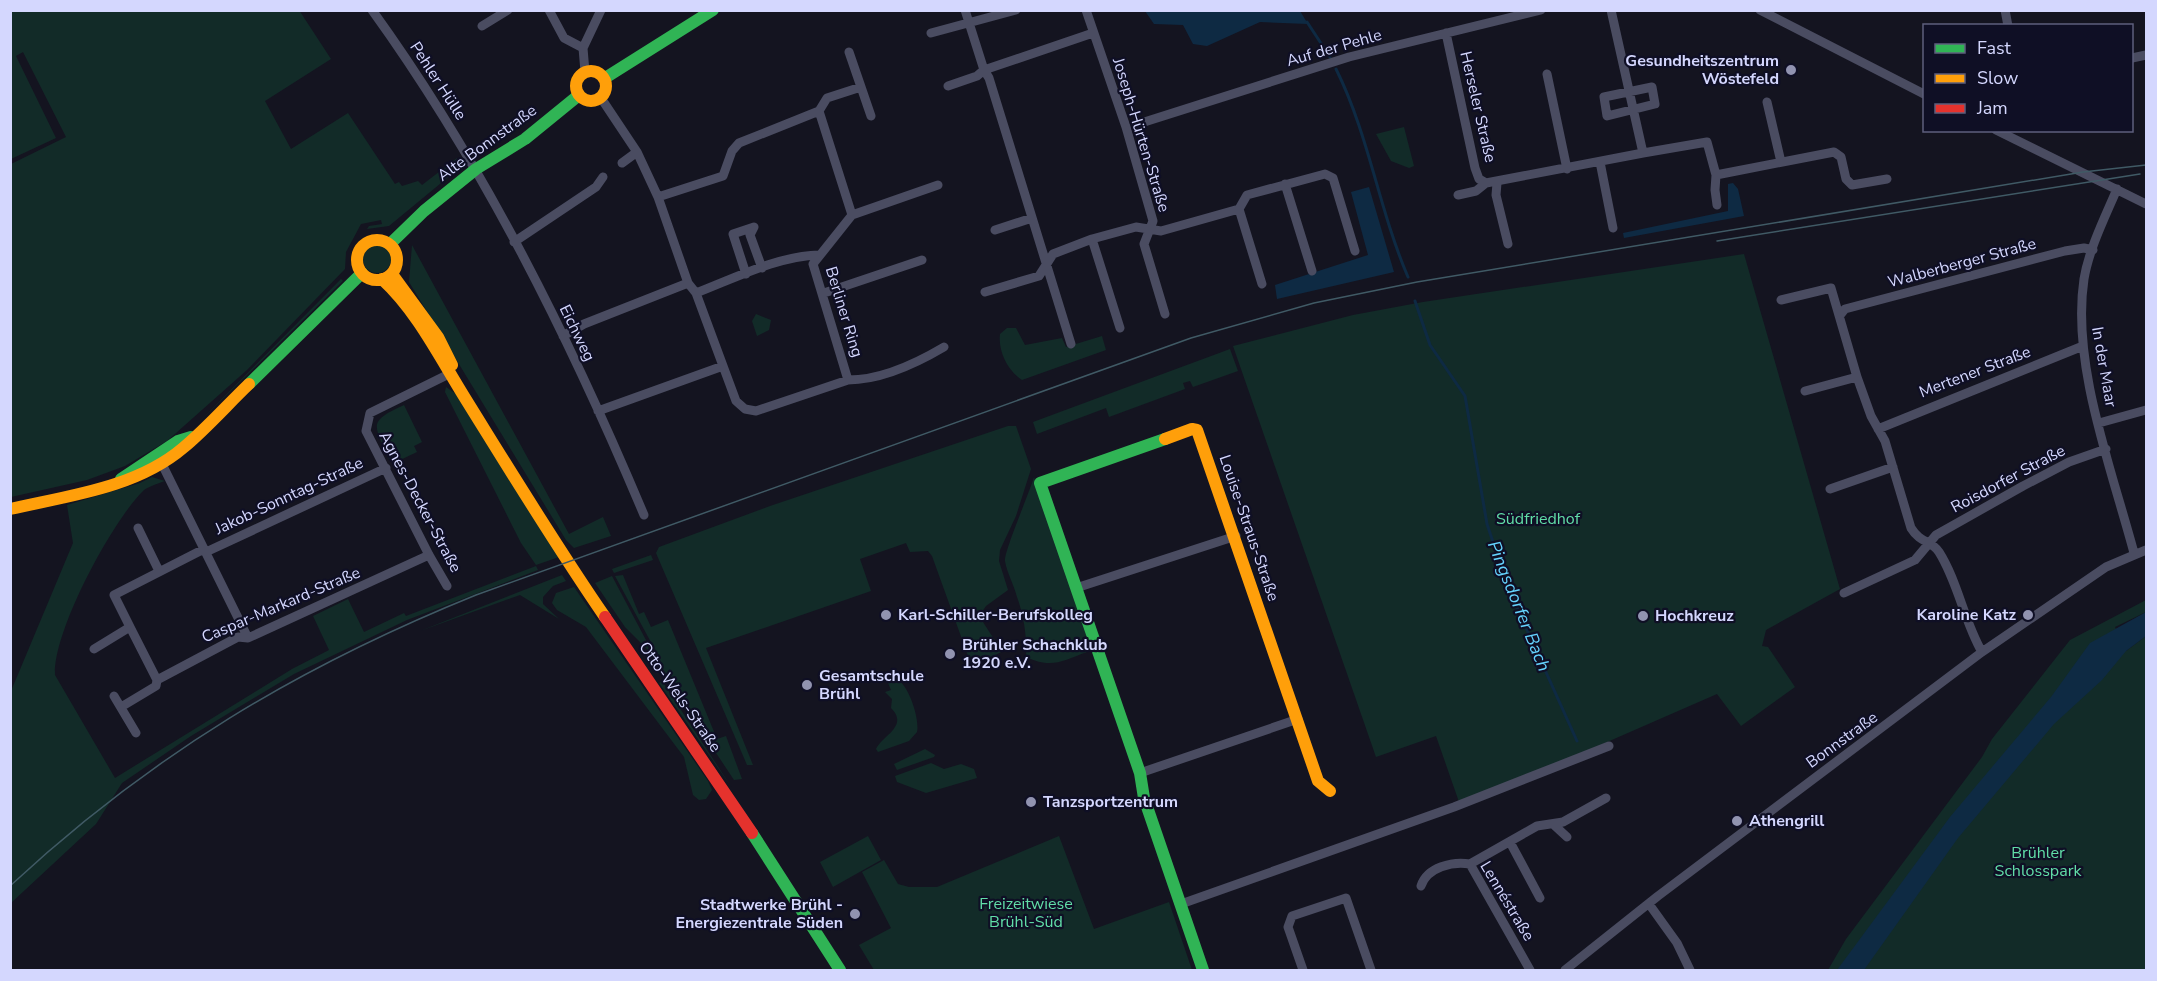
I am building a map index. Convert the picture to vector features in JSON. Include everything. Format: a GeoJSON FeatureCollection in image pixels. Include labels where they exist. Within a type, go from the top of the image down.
{"type":"FeatureCollection","features":[{"type":"Feature","properties":{"kind":"street","name":"Pehler Hülle"},"geometry":{"type":"LineString","coordinates":[[372,10],[417,72],[476,169]]}},
{"type":"Feature","properties":{"kind":"street"},"geometry":{"type":"LineString","coordinates":[[482,26],[508,10]]}},
{"type":"Feature","properties":{"kind":"street"},"geometry":{"type":"LineString","coordinates":[[549,10],[564,38],[583,48]]}},
{"type":"Feature","properties":{"kind":"street"},"geometry":{"type":"LineString","coordinates":[[585,72],[583,48],[601,10]]}},
{"type":"Feature","properties":{"kind":"street"},"geometry":{"type":"LineString","coordinates":[[604,78],[713,10]]}},
{"type":"Feature","properties":{"kind":"street"},"geometry":{"type":"LineString","coordinates":[[965,10],[984,70],[989,78],[1071,344]]}},
{"type":"Feature","properties":{"kind":"street"},"geometry":{"type":"LineString","coordinates":[[931,33],[1016,10]]}},
{"type":"Feature","properties":{"kind":"street","name":"Joseph-Hürten-Straße"},"geometry":{"type":"LineString","coordinates":[[1086,10],[1126,127],[1153,221],[1144,244],[1165,314]]}},
{"type":"Feature","properties":{"kind":"street","name":"Auf der Pehle"},"geometry":{"type":"LineString","coordinates":[[1138,124],[1349,57],[1541,10]]}},
{"type":"Feature","properties":{"kind":"street"},"geometry":{"type":"LineString","coordinates":[[1611,10],[1643,153]]}},
{"type":"Feature","properties":{"kind":"street"},"geometry":{"type":"LineString","coordinates":[[1760,10],[1923,93]]}},
{"type":"Feature","properties":{"kind":"street"},"geometry":{"type":"LineString","coordinates":[[948,86],[977,76],[984,70],[1093,33]]}},
{"type":"Feature","properties":{"kind":"street","name":"Herseler Straße"},"geometry":{"type":"LineString","coordinates":[[1446,33],[1475,168],[1479,179],[1486,183],[1497,183],[1707,142],[1716,176]]}},
{"type":"Feature","properties":{"kind":"street"},"geometry":{"type":"LineString","coordinates":[[849,52],[871,116]]}},
{"type":"Feature","properties":{"kind":"street"},"geometry":{"type":"LineString","coordinates":[[594,70],[604,78],[606,90],[601,98],[590,102],[579,95],[576,82],[585,72],[594,70]]}},
{"type":"Feature","properties":{"kind":"street"},"geometry":{"type":"LineString","coordinates":[[1547,74],[1567,169]]}},
{"type":"Feature","properties":{"kind":"street"},"geometry":{"type":"LineString","coordinates":[[658,197],[723,176],[732,152],[739,142],[819,111],[827,98],[861,87]]}},
{"type":"Feature","properties":{"kind":"street"},"geometry":{"type":"LineString","coordinates":[[1652,87],[1655,105],[1632,109],[1607,116],[1604,97],[1652,87]]}},
{"type":"Feature","properties":{"kind":"street","name":"Alte Bonnstraße"},"geometry":{"type":"LineString","coordinates":[[390,244],[424,211],[476,169],[525,139],[579,95]]}},
{"type":"Feature","properties":{"kind":"street","name":"Berliner Ring"},"geometry":{"type":"LineString","coordinates":[[601,98],[637,152],[658,197],[688,283],[696,293],[736,400],[745,409],[756,411],[848,380],[824,293],[813,264],[852,215]]}},
{"type":"Feature","properties":{"kind":"street"},"geometry":{"type":"LineString","coordinates":[[1767,102],[1781,162]]}},
{"type":"Feature","properties":{"kind":"street"},"geometry":{"type":"LineString","coordinates":[[819,111],[852,215],[938,185]]}},
{"type":"Feature","properties":{"kind":"street"},"geometry":{"type":"LineString","coordinates":[[2000,132],[2146,204]]}},
{"type":"Feature","properties":{"kind":"street"},"geometry":{"type":"LineString","coordinates":[[622,163],[637,152]]}},
{"type":"Feature","properties":{"kind":"street"},"geometry":{"type":"LineString","coordinates":[[1717,205],[1714,190],[1716,176],[1834,152],[1841,157],[1848,183],[1852,185],[1887,179]]}},
{"type":"Feature","properties":{"kind":"street"},"geometry":{"type":"LineString","coordinates":[[1600,162],[1613,228]]}},
{"type":"Feature","properties":{"kind":"street","name":"Eichweg"},"geometry":{"type":"LineString","coordinates":[[476,169],[563,336],[644,514]]}},
{"type":"Feature","properties":{"kind":"street"},"geometry":{"type":"LineString","coordinates":[[1150,229],[1161,231],[1239,209],[1247,195],[1325,174],[1333,178],[1355,250]]}},
{"type":"Feature","properties":{"kind":"street"},"geometry":{"type":"LineString","coordinates":[[514,242],[596,187],[603,177]]}},
{"type":"Feature","properties":{"kind":"street","name":"Herseler Straße"},"geometry":{"type":"LineString","coordinates":[[1458,195],[1476,191],[1486,183]]}},
{"type":"Feature","properties":{"kind":"street","name":"Herseler Straße"},"geometry":{"type":"LineString","coordinates":[[1497,183],[1496,195],[1508,244]]}},
{"type":"Feature","properties":{"kind":"street"},"geometry":{"type":"LineString","coordinates":[[1285,184],[1312,271]]}},
{"type":"Feature","properties":{"kind":"street","name":"In der Maar"},"geometry":{"type":"LineString","coordinates":[[2117,189],[2084,277],[2080,313],[2083,346],[2099,423],[2134,553]]}},
{"type":"Feature","properties":{"kind":"street"},"geometry":{"type":"LineString","coordinates":[[1239,209],[1262,284]]}},
{"type":"Feature","properties":{"kind":"street"},"geometry":{"type":"LineString","coordinates":[[995,230],[1032,218]]}},
{"type":"Feature","properties":{"kind":"street"},"geometry":{"type":"LineString","coordinates":[[746,274],[733,234],[754,227],[750,235],[762,268]]}},
{"type":"Feature","properties":{"kind":"street","name":"Joseph-Hürten-Straße"},"geometry":{"type":"LineString","coordinates":[[985,292],[1039,276],[1053,254],[1092,239],[1136,227],[1150,229]]}},
{"type":"Feature","properties":{"kind":"street"},"geometry":{"type":"LineString","coordinates":[[1092,239],[1120,328]]}},
{"type":"Feature","properties":{"kind":"street"},"geometry":{"type":"LineString","coordinates":[[380,240],[390,244],[397,255],[387,277],[372,279],[362,273],[357,259],[365,243],[380,240]]}},
{"type":"Feature","properties":{"kind":"street","name":"Walberberger Straße"},"geometry":{"type":"LineString","coordinates":[[1841,314],[1845,309],[2065,251],[2093,250]]}},
{"type":"Feature","properties":{"kind":"street"},"geometry":{"type":"LineString","coordinates":[[696,293],[762,268],[806,255],[819,255]]}},
{"type":"Feature","properties":{"kind":"street"},"geometry":{"type":"LineString","coordinates":[[824,293],[922,260]]}},
{"type":"Feature","properties":{"kind":"street"},"geometry":{"type":"LineString","coordinates":[[10,509],[120,479],[134,478],[162,464],[182,449],[192,436],[362,273]]}},
{"type":"Feature","properties":{"kind":"street","name":"Otto-Wels-Straße"},"geometry":{"type":"LineString","coordinates":[[387,277],[569,565],[729,797],[840,970]]}},
{"type":"Feature","properties":{"kind":"street","name":"Otto-Wels-Straße"},"geometry":{"type":"LineString","coordinates":[[387,277],[438,337],[494,443]]}},
{"type":"Feature","properties":{"kind":"street"},"geometry":{"type":"LineString","coordinates":[[563,336],[584,324],[688,283]]}},
{"type":"Feature","properties":{"kind":"street"},"geometry":{"type":"LineString","coordinates":[[1780,300],[1832,288],[1857,376],[1893,467],[1911,528],[1918,539],[1930,543],[1941,554],[1974,638],[1982,652]]}},
{"type":"Feature","properties":{"kind":"street","name":"Mertener Straße"},"geometry":{"type":"LineString","coordinates":[[1878,429],[2083,346]]}},
{"type":"Feature","properties":{"kind":"street"},"geometry":{"type":"LineString","coordinates":[[848,380],[862,380],[926,358],[944,347]]}},
{"type":"Feature","properties":{"kind":"street"},"geometry":{"type":"LineString","coordinates":[[598,411],[723,366]]}},
{"type":"Feature","properties":{"kind":"street","name":"Agnes-Decker-Straße"},"geometry":{"type":"LineString","coordinates":[[447,586],[366,431],[370,413],[449,374]]}},
{"type":"Feature","properties":{"kind":"street"},"geometry":{"type":"LineString","coordinates":[[1805,391],[1857,376]]}},
{"type":"Feature","properties":{"kind":"street"},"geometry":{"type":"LineString","coordinates":[[2099,423],[2146,410]]}},
{"type":"Feature","properties":{"kind":"street","name":"Louise-Straus-Straße"},"geometry":{"type":"LineString","coordinates":[[1076,588],[1040,483],[1192,429],[1197,430],[1236,536],[1318,781],[1330,791]]}},
{"type":"Feature","properties":{"kind":"street"},"geometry":{"type":"LineString","coordinates":[[120,479],[178,441],[192,436]]}},
{"type":"Feature","properties":{"kind":"street","name":"Roisdorfer Straße"},"geometry":{"type":"LineString","coordinates":[[1844,593],[1915,560],[1936,535],[2023,486],[2069,462],[2106,450]]}},
{"type":"Feature","properties":{"kind":"street"},"geometry":{"type":"LineString","coordinates":[[162,464],[248,638]]}},
{"type":"Feature","properties":{"kind":"street"},"geometry":{"type":"LineString","coordinates":[[1830,489],[1893,467]]}},
{"type":"Feature","properties":{"kind":"street","name":"Jakob-Sonntag-Straße"},"geometry":{"type":"LineString","coordinates":[[157,680],[114,595],[159,571],[386,468]]}},
{"type":"Feature","properties":{"kind":"street"},"geometry":{"type":"LineString","coordinates":[[138,528],[159,571]]}},
{"type":"Feature","properties":{"kind":"street"},"geometry":{"type":"LineString","coordinates":[[1203,970],[1144,798],[1140,773],[1076,588],[1236,536]]}},
{"type":"Feature","properties":{"kind":"street","name":"Bonnstraße"},"geometry":{"type":"LineString","coordinates":[[1566,970],[1649,904],[1982,652],[2106,567],[2134,553],[2146,550]]}},
{"type":"Feature","properties":{"kind":"street","name":"Caspar-Markard-Straße"},"geometry":{"type":"LineString","coordinates":[[121,707],[156,686],[157,680],[238,637],[248,638],[429,555]]}},
{"type":"Feature","properties":{"kind":"street"},"geometry":{"type":"LineString","coordinates":[[94,649],[130,627]]}},
{"type":"Feature","properties":{"kind":"street"},"geometry":{"type":"LineString","coordinates":[[114,696],[136,733]]}},
{"type":"Feature","properties":{"kind":"street"},"geometry":{"type":"LineString","coordinates":[[1140,773],[1298,719]]}},
{"type":"Feature","properties":{"kind":"street"},"geometry":{"type":"LineString","coordinates":[[1181,903],[1454,807],[1609,746]]}},
{"type":"Feature","properties":{"kind":"street"},"geometry":{"type":"LineString","coordinates":[[1470,864],[1542,825],[1554,825],[1606,798]]}},
{"type":"Feature","properties":{"kind":"street"},"geometry":{"type":"LineString","coordinates":[[1554,825],[1566,837]]}},
{"type":"Feature","properties":{"kind":"street"},"geometry":{"type":"LineString","coordinates":[[1510,842],[1540,898]]}},
{"type":"Feature","properties":{"kind":"street","name":"Lennéstraße"},"geometry":{"type":"LineString","coordinates":[[1421,886],[1423,878],[1430,872],[1452,864],[1470,864],[1530,970]]}},
{"type":"Feature","properties":{"kind":"street"},"geometry":{"type":"LineString","coordinates":[[1303,970],[1288,927],[1292,916],[1346,898],[1371,970]]}},
{"type":"Feature","properties":{"kind":"street"},"geometry":{"type":"LineString","coordinates":[[1649,904],[1677,943],[1690,970]]}},
{"type":"Feature","properties":{"kind":"green space"},"geometry":{"type":"Polygon","coordinates":[[[299,10],[331,59],[265,101],[291,149],[348,113],[395,184],[399,182],[402,186],[418,181],[422,185],[457,158],[458,169],[389,226],[367,229],[369,226],[382,224],[381,220],[361,224],[346,252],[345,269],[247,370],[167,441],[125,466],[87,480],[11,497],[11,164],[66,137],[23,52],[16,56],[56,138],[11,159],[11,11],[299,10]]]}},
{"type":"Feature","properties":{"kind":"green space"},"geometry":{"type":"Polygon","coordinates":[[[1404,127],[1414,166],[1409,168],[1391,161],[1376,134],[1404,127]]]}},
{"type":"Feature","properties":{"kind":"green space"},"geometry":{"type":"Polygon","coordinates":[[[377,245],[387,249],[391,259],[387,269],[377,273],[367,269],[363,259],[367,249],[377,245]]]}},
{"type":"Feature","properties":{"kind":"green space"},"geometry":{"type":"Polygon","coordinates":[[[412,245],[569,534],[603,517],[611,536],[574,548],[566,540],[409,282],[412,245]]]}},
{"type":"Feature","properties":{"kind":"green space","name":"Südfriedhof"},"geometry":{"type":"Polygon","coordinates":[[[1744,254],[1840,589],[1766,630],[1762,646],[1768,647],[1795,687],[1741,726],[1717,694],[1582,753],[1459,802],[1436,736],[1376,757],[1233,346],[1353,315],[1423,302],[1744,254]]]}},
{"type":"Feature","properties":{"kind":"green space"},"geometry":{"type":"Polygon","coordinates":[[[341,279],[343,281],[195,426],[341,279]]]}},
{"type":"Feature","properties":{"kind":"green space"},"geometry":{"type":"Polygon","coordinates":[[[756,314],[771,320],[769,330],[757,336],[752,321],[756,314]]]}},
{"type":"Feature","properties":{"kind":"green space"},"geometry":{"type":"Polygon","coordinates":[[[1007,328],[1016,328],[1025,345],[1062,338],[1066,347],[1102,336],[1106,350],[1022,380],[1008,366],[1000,347],[1000,334],[1007,328]]]}},
{"type":"Feature","properties":{"kind":"green space"},"geometry":{"type":"Polygon","coordinates":[[[1230,349],[1238,371],[1193,387],[1190,381],[1183,383],[1185,389],[1109,417],[1106,408],[1037,434],[1033,422],[1230,349]]]}},
{"type":"Feature","properties":{"kind":"green space"},"geometry":{"type":"Polygon","coordinates":[[[446,387],[456,394],[559,557],[536,565],[521,543],[445,392],[446,387]]]}},
{"type":"Feature","properties":{"kind":"green space"},"geometry":{"type":"Polygon","coordinates":[[[404,405],[422,442],[414,446],[417,452],[398,461],[395,456],[389,459],[377,431],[377,425],[384,416],[404,405]]]}},
{"type":"Feature","properties":{"kind":"green space"},"geometry":{"type":"Polygon","coordinates":[[[1008,426],[1016,426],[1031,469],[1016,516],[1000,550],[999,561],[1008,590],[986,606],[979,616],[994,639],[1007,649],[972,667],[932,556],[928,551],[910,552],[906,543],[860,559],[871,591],[706,648],[753,765],[747,765],[656,553],[659,547],[770,506],[1008,426]]]}},
{"type":"Feature","properties":{"kind":"green space"},"geometry":{"type":"Polygon","coordinates":[[[152,477],[165,481],[144,490],[116,526],[74,605],[57,656],[55,675],[115,778],[292,669],[329,650],[313,616],[348,599],[364,632],[404,613],[406,616],[536,566],[538,570],[407,620],[294,674],[191,736],[122,783],[96,824],[11,903],[11,691],[73,543],[67,505],[140,483],[152,477]]]}},
{"type":"Feature","properties":{"kind":"green space"},"geometry":{"type":"Polygon","coordinates":[[[1034,477],[1088,635],[1082,638],[1087,652],[1064,661],[1050,663],[1026,657],[1023,619],[1005,561],[1008,546],[1034,477]]]}},
{"type":"Feature","properties":{"kind":"green space"},"geometry":{"type":"Polygon","coordinates":[[[651,555],[653,560],[614,573],[612,569],[651,555]]]}},
{"type":"Feature","properties":{"kind":"green space"},"geometry":{"type":"Polygon","coordinates":[[[562,575],[566,581],[553,586],[543,597],[543,604],[559,619],[520,595],[420,631],[562,575]]]}},
{"type":"Feature","properties":{"kind":"green space"},"geometry":{"type":"Polygon","coordinates":[[[623,575],[639,614],[644,612],[651,627],[668,620],[717,739],[726,736],[742,779],[734,780],[657,664],[653,646],[615,576],[623,575]]]}},
{"type":"Feature","properties":{"kind":"green space"},"geometry":{"type":"Polygon","coordinates":[[[612,576],[647,642],[649,651],[625,627],[595,583],[612,576]]]}},
{"type":"Feature","properties":{"kind":"green space"},"geometry":{"type":"Polygon","coordinates":[[[574,587],[708,781],[712,790],[706,799],[699,800],[693,795],[684,757],[586,627],[557,610],[552,603],[556,593],[574,587]]]}},
{"type":"Feature","properties":{"kind":"green space","name":"Brühler Schlosspark"},"geometry":{"type":"Polygon","coordinates":[[[2146,600],[2146,612],[2115,627],[2126,651],[2146,636],[2146,970],[1828,970],[1846,939],[1982,757],[1992,739],[2070,640],[2146,600]]]}},
{"type":"Feature","properties":{"kind":"green space"},"geometry":{"type":"Polygon","coordinates":[[[898,680],[906,688],[912,703],[917,719],[917,732],[909,741],[878,752],[876,749],[879,744],[896,725],[896,714],[891,708],[892,699],[885,692],[891,690],[888,683],[898,680]]]}},
{"type":"Feature","properties":{"kind":"green space"},"geometry":{"type":"Polygon","coordinates":[[[662,681],[732,788],[659,683],[662,681]]]}},
{"type":"Feature","properties":{"kind":"green space"},"geometry":{"type":"Polygon","coordinates":[[[925,749],[935,755],[934,757],[897,770],[894,764],[925,749]]]}},
{"type":"Feature","properties":{"kind":"green space"},"geometry":{"type":"Polygon","coordinates":[[[931,763],[944,769],[961,764],[974,769],[977,778],[926,793],[897,782],[895,776],[931,763]]]}},
{"type":"Feature","properties":{"kind":"green space"},"geometry":{"type":"Polygon","coordinates":[[[868,836],[881,860],[833,887],[820,862],[868,836]]]}},
{"type":"Feature","properties":{"kind":"green space","name":"Freizeitwiese Brühl-Süd"},"geometry":{"type":"Polygon","coordinates":[[[1059,836],[1094,929],[1169,902],[1192,970],[874,970],[859,945],[891,928],[862,872],[884,860],[898,884],[909,887],[937,887],[1059,836]]]}},
{"type":"Feature","properties":{"kind":"water"},"geometry":{"type":"Polygon","coordinates":[[[1145,11],[1300,11],[1308,24],[1260,22],[1207,46],[1193,44],[1183,25],[1154,24],[1145,11]]]}},
{"type":"Feature","properties":{"kind":"water"},"geometry":{"type":"Polygon","coordinates":[[[1733,183],[1738,189],[1744,216],[1624,238],[1623,233],[1728,211],[1728,184],[1733,183]]]}},
{"type":"Feature","properties":{"kind":"water"},"geometry":{"type":"Polygon","coordinates":[[[1369,187],[1394,272],[1277,299],[1275,285],[1368,255],[1351,192],[1369,187]]]}},
{"type":"Feature","properties":{"kind":"water"},"geometry":{"type":"Polygon","coordinates":[[[2146,612],[2146,636],[2126,651],[2102,680],[2054,724],[1958,838],[1864,970],[1837,970],[1950,817],[2051,697],[2090,643],[2146,612]]]}},
{"type":"Feature","properties":{"kind":"waterway","name":"Pingsdorfer Bach"},"geometry":{"type":"LineString","coordinates":[[1307,22],[1330,57]]}},
{"type":"Feature","properties":{"kind":"waterway","name":"Pingsdorfer Bach"},"geometry":{"type":"LineString","coordinates":[[1336,69],[1357,120],[1389,226],[1408,277]]}},
{"type":"Feature","properties":{"kind":"waterway","name":"Pingsdorfer Bach"},"geometry":{"type":"LineString","coordinates":[[1415,301],[1430,345],[1465,396],[1487,524],[1509,590],[1577,741]]}},
{"type":"Feature","properties":{"kind":"tram line"},"geometry":{"type":"LineString","coordinates":[[10,886],[117,795],[172,755],[229,718],[348,652],[476,595],[1191,338],[1314,303],[1417,282],[2083,172],[2146,165]]}},
{"type":"Feature","properties":{"kind":"tram line"},"geometry":{"type":"LineString","coordinates":[[1717,241],[2140,174]]}},
{"type":"Feature","properties":{"kind":"traffic: fast"},"geometry":{"type":"LineString","coordinates":[[605,78],[713,10]]}},
{"type":"Feature","properties":{"kind":"traffic: fast"},"geometry":{"type":"LineString","coordinates":[[390,244],[424,211],[476,169],[525,139],[579,95]]}},
{"type":"Feature","properties":{"kind":"traffic: fast"},"geometry":{"type":"LineString","coordinates":[[249,384],[362,273]]}},
{"type":"Feature","properties":{"kind":"traffic: fast"},"geometry":{"type":"LineString","coordinates":[[121,479],[178,441],[191,437]]}},
{"type":"Feature","properties":{"kind":"traffic: fast"},"geometry":{"type":"LineString","coordinates":[[1165,439],[1040,483],[1140,773],[1144,798],[1203,970]]}},
{"type":"Feature","properties":{"kind":"traffic: fast"},"geometry":{"type":"LineString","coordinates":[[752,833],[840,970]]}},
{"type":"Feature","properties":{"kind":"traffic: slow"},"geometry":{"type":"LineString","coordinates":[[591,71],[602,75],[606,86],[602,97],[591,101],[580,97],[576,86],[580,75],[591,71]]}},
{"type":"Feature","properties":{"kind":"traffic: slow"},"geometry":{"type":"LineString","coordinates":[[377,240],[385,241],[391,246],[396,252],[397,260],[396,268],[391,274],[385,279],[377,280],[369,279],[363,274],[358,268],[357,260],[358,252],[363,246],[369,241],[377,240]]}},
{"type":"Feature","properties":{"kind":"traffic: slow"},"geometry":{"type":"LineString","coordinates":[[392,274],[438,337],[452,365]]}},
{"type":"Feature","properties":{"kind":"traffic: slow"},"geometry":{"type":"LineString","coordinates":[[382,279],[406,305],[427,336],[534,509],[605,617]]}},
{"type":"Feature","properties":{"kind":"traffic: slow"},"geometry":{"type":"LineString","coordinates":[[10,509],[100,489],[144,473],[183,448],[249,384]]}},
{"type":"Feature","properties":{"kind":"traffic: slow"},"geometry":{"type":"LineString","coordinates":[[1165,439],[1192,429],[1197,430],[1318,781],[1330,791]]}},
{"type":"Feature","properties":{"kind":"traffic: jam"},"geometry":{"type":"LineString","coordinates":[[605,617],[752,833]]}},
{"type":"Feature","properties":{"kind":"place","name":"Gesundheitszentrum Wöstefeld"},"geometry":{"type":"Point","coordinates":[1791,70]}},
{"type":"Feature","properties":{"kind":"place","name":"Karl-Schiller-Berufskolleg"},"geometry":{"type":"Point","coordinates":[886,615]}},
{"type":"Feature","properties":{"kind":"place","name":"Karoline Katz"},"geometry":{"type":"Point","coordinates":[2028,615]}},
{"type":"Feature","properties":{"kind":"place","name":"Hochkreuz"},"geometry":{"type":"Point","coordinates":[1643,616]}},
{"type":"Feature","properties":{"kind":"place","name":"Brühler Schachklub 1920 e.V."},"geometry":{"type":"Point","coordinates":[950,654]}},
{"type":"Feature","properties":{"kind":"place","name":"Gesamtschule Brühl"},"geometry":{"type":"Point","coordinates":[807,685]}},
{"type":"Feature","properties":{"kind":"place","name":"Tanzsportzentrum"},"geometry":{"type":"Point","coordinates":[1031,802]}},
{"type":"Feature","properties":{"kind":"place","name":"Athengrill"},"geometry":{"type":"Point","coordinates":[1737,821]}},
{"type":"Feature","properties":{"kind":"place","name":"Stadtwerke Brühl - Energiezentrale Süden"},"geometry":{"type":"Point","coordinates":[855,914]}}]}
